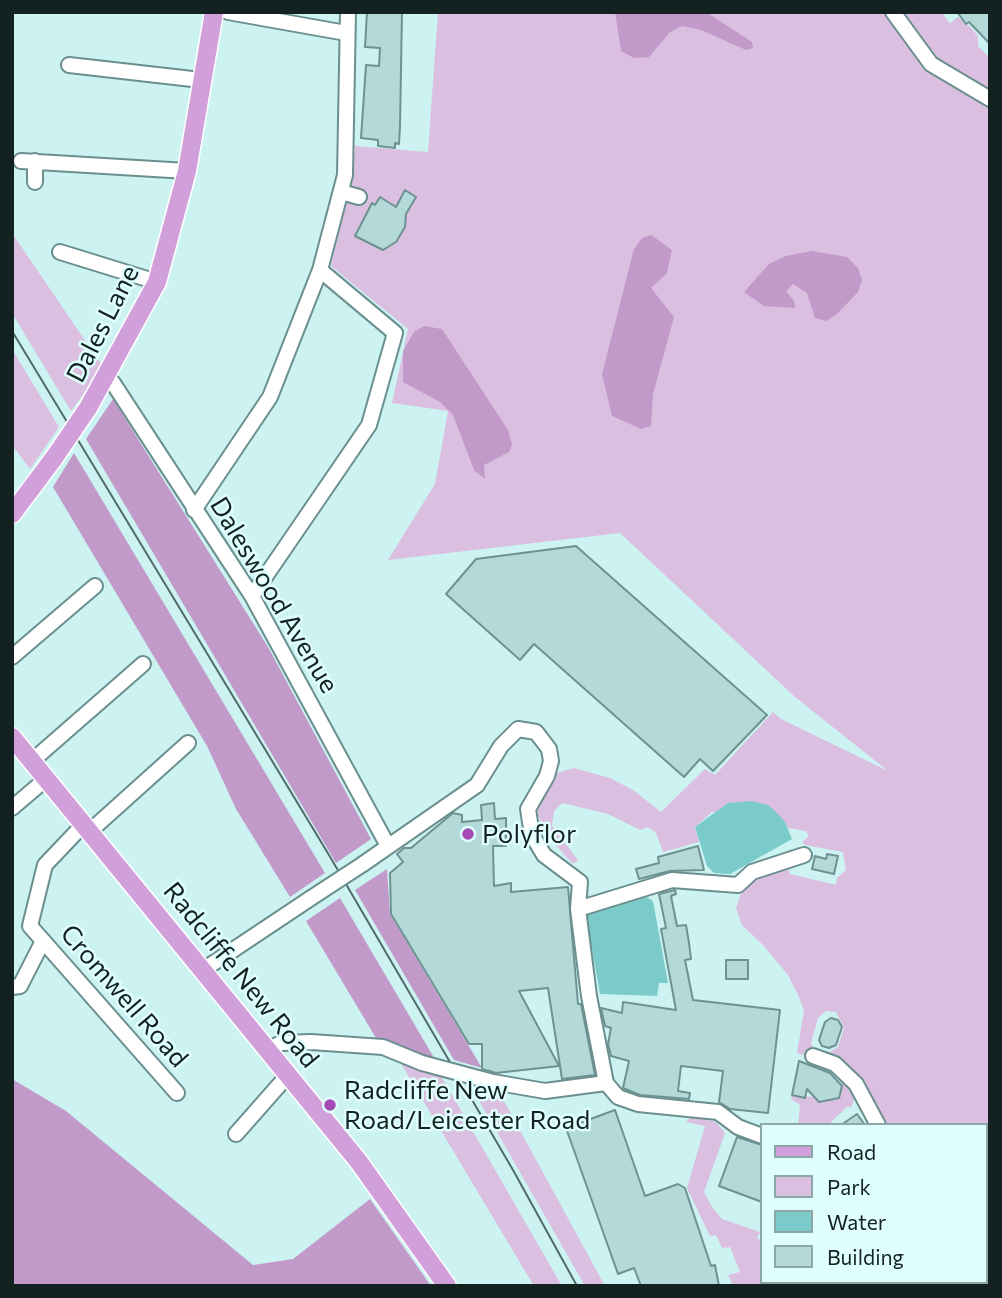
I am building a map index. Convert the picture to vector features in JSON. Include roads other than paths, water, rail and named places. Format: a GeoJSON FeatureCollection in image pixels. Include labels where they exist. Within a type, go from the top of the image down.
{"type":"FeatureCollection","features":[{"type":"Feature","properties":{"kind":"main road","name":"Dales Lane"},"geometry":{"type":"LineString","coordinates":[[12,514],[88,408],[157,282],[187,171],[214,12]]}},
{"type":"Feature","properties":{"kind":"main road","name":"Radcliffe New Road"},"geometry":{"type":"LineString","coordinates":[[12,737],[359,1162],[447,1286]]}},
{"type":"Feature","properties":{"kind":"street"},"geometry":{"type":"LineString","coordinates":[[228,12],[345,33]]}},
{"type":"Feature","properties":{"kind":"street"},"geometry":{"type":"LineString","coordinates":[[194,510],[270,397],[320,270],[345,175],[345,33],[348,12]]}},
{"type":"Feature","properties":{"kind":"street"},"geometry":{"type":"LineString","coordinates":[[893,12],[931,64],[990,99]]}},
{"type":"Feature","properties":{"kind":"street"},"geometry":{"type":"LineString","coordinates":[[69,65],[201,80]]}},
{"type":"Feature","properties":{"kind":"street"},"geometry":{"type":"LineString","coordinates":[[35,182],[28,161],[187,171]]}},
{"type":"Feature","properties":{"kind":"street"},"geometry":{"type":"LineString","coordinates":[[341,192],[359,197]]}},
{"type":"Feature","properties":{"kind":"street"},"geometry":{"type":"LineString","coordinates":[[60,252],[157,282]]}},
{"type":"Feature","properties":{"kind":"street"},"geometry":{"type":"LineString","coordinates":[[252,596],[369,425],[396,332],[320,270]]}},
{"type":"Feature","properties":{"kind":"street","name":"Daleswood Avenue"},"geometry":{"type":"LineString","coordinates":[[106,378],[113,383],[252,596],[388,846]]}},
{"type":"Feature","properties":{"kind":"street"},"geometry":{"type":"LineString","coordinates":[[12,657],[95,586]]}},
{"type":"Feature","properties":{"kind":"street"},"geometry":{"type":"LineString","coordinates":[[32,761],[143,664]]}},
{"type":"Feature","properties":{"kind":"street"},"geometry":{"type":"LineString","coordinates":[[203,970],[477,785],[501,746],[518,729],[536,733],[549,749],[551,761],[547,776],[528,809],[532,835],[544,855],[580,882],[578,909],[589,996],[606,1083],[618,1097],[638,1104],[718,1112],[738,1126],[760,1135]]}},
{"type":"Feature","properties":{"kind":"street"},"geometry":{"type":"LineString","coordinates":[[87,828],[188,743]]}},
{"type":"Feature","properties":{"kind":"street"},"geometry":{"type":"LineString","coordinates":[[12,808],[46,779]]}},
{"type":"Feature","properties":{"kind":"street","name":"Cromwell Road"},"geometry":{"type":"LineString","coordinates":[[87,828],[45,865],[30,926],[177,1093]]}},
{"type":"Feature","properties":{"kind":"street"},"geometry":{"type":"LineString","coordinates":[[578,909],[672,880],[738,885],[752,872],[804,855]]}},
{"type":"Feature","properties":{"kind":"street"},"geometry":{"type":"LineString","coordinates":[[12,987],[20,986],[43,941]]}},
{"type":"Feature","properties":{"kind":"street"},"geometry":{"type":"LineString","coordinates":[[267,1050],[281,1043],[311,1042],[383,1047],[422,1063],[493,1082],[545,1091],[606,1083]]}},
{"type":"Feature","properties":{"kind":"street"},"geometry":{"type":"LineString","coordinates":[[813,1056],[835,1064],[856,1084],[877,1123]]}},
{"type":"Feature","properties":{"kind":"street"},"geometry":{"type":"LineString","coordinates":[[236,1134],[288,1075]]}},
{"type":"Feature","properties":{"kind":"water"},"geometry":{"type":"Polygon","coordinates":[[[751,801],[768,805],[776,812],[785,822],[792,839],[730,874],[714,873],[707,866],[695,827],[728,803],[751,801]]]}},
{"type":"Feature","properties":{"kind":"water"},"geometry":{"type":"Polygon","coordinates":[[[647,897],[653,901],[668,983],[659,983],[657,996],[600,994],[586,916],[598,909],[647,897]]]}},
{"type":"Feature","properties":{"kind":"tram line"},"geometry":{"type":"LineString","coordinates":[[12,331],[329,855],[513,1170],[577,1286]]}},
{"type":"Feature","properties":{"kind":"place","name":"Polyflor"},"geometry":{"type":"Point","coordinates":[468,834]}},
{"type":"Feature","properties":{"kind":"place","name":"Radcliffe New Road/Leicester Road"},"geometry":{"type":"Point","coordinates":[330,1105]}}]}
